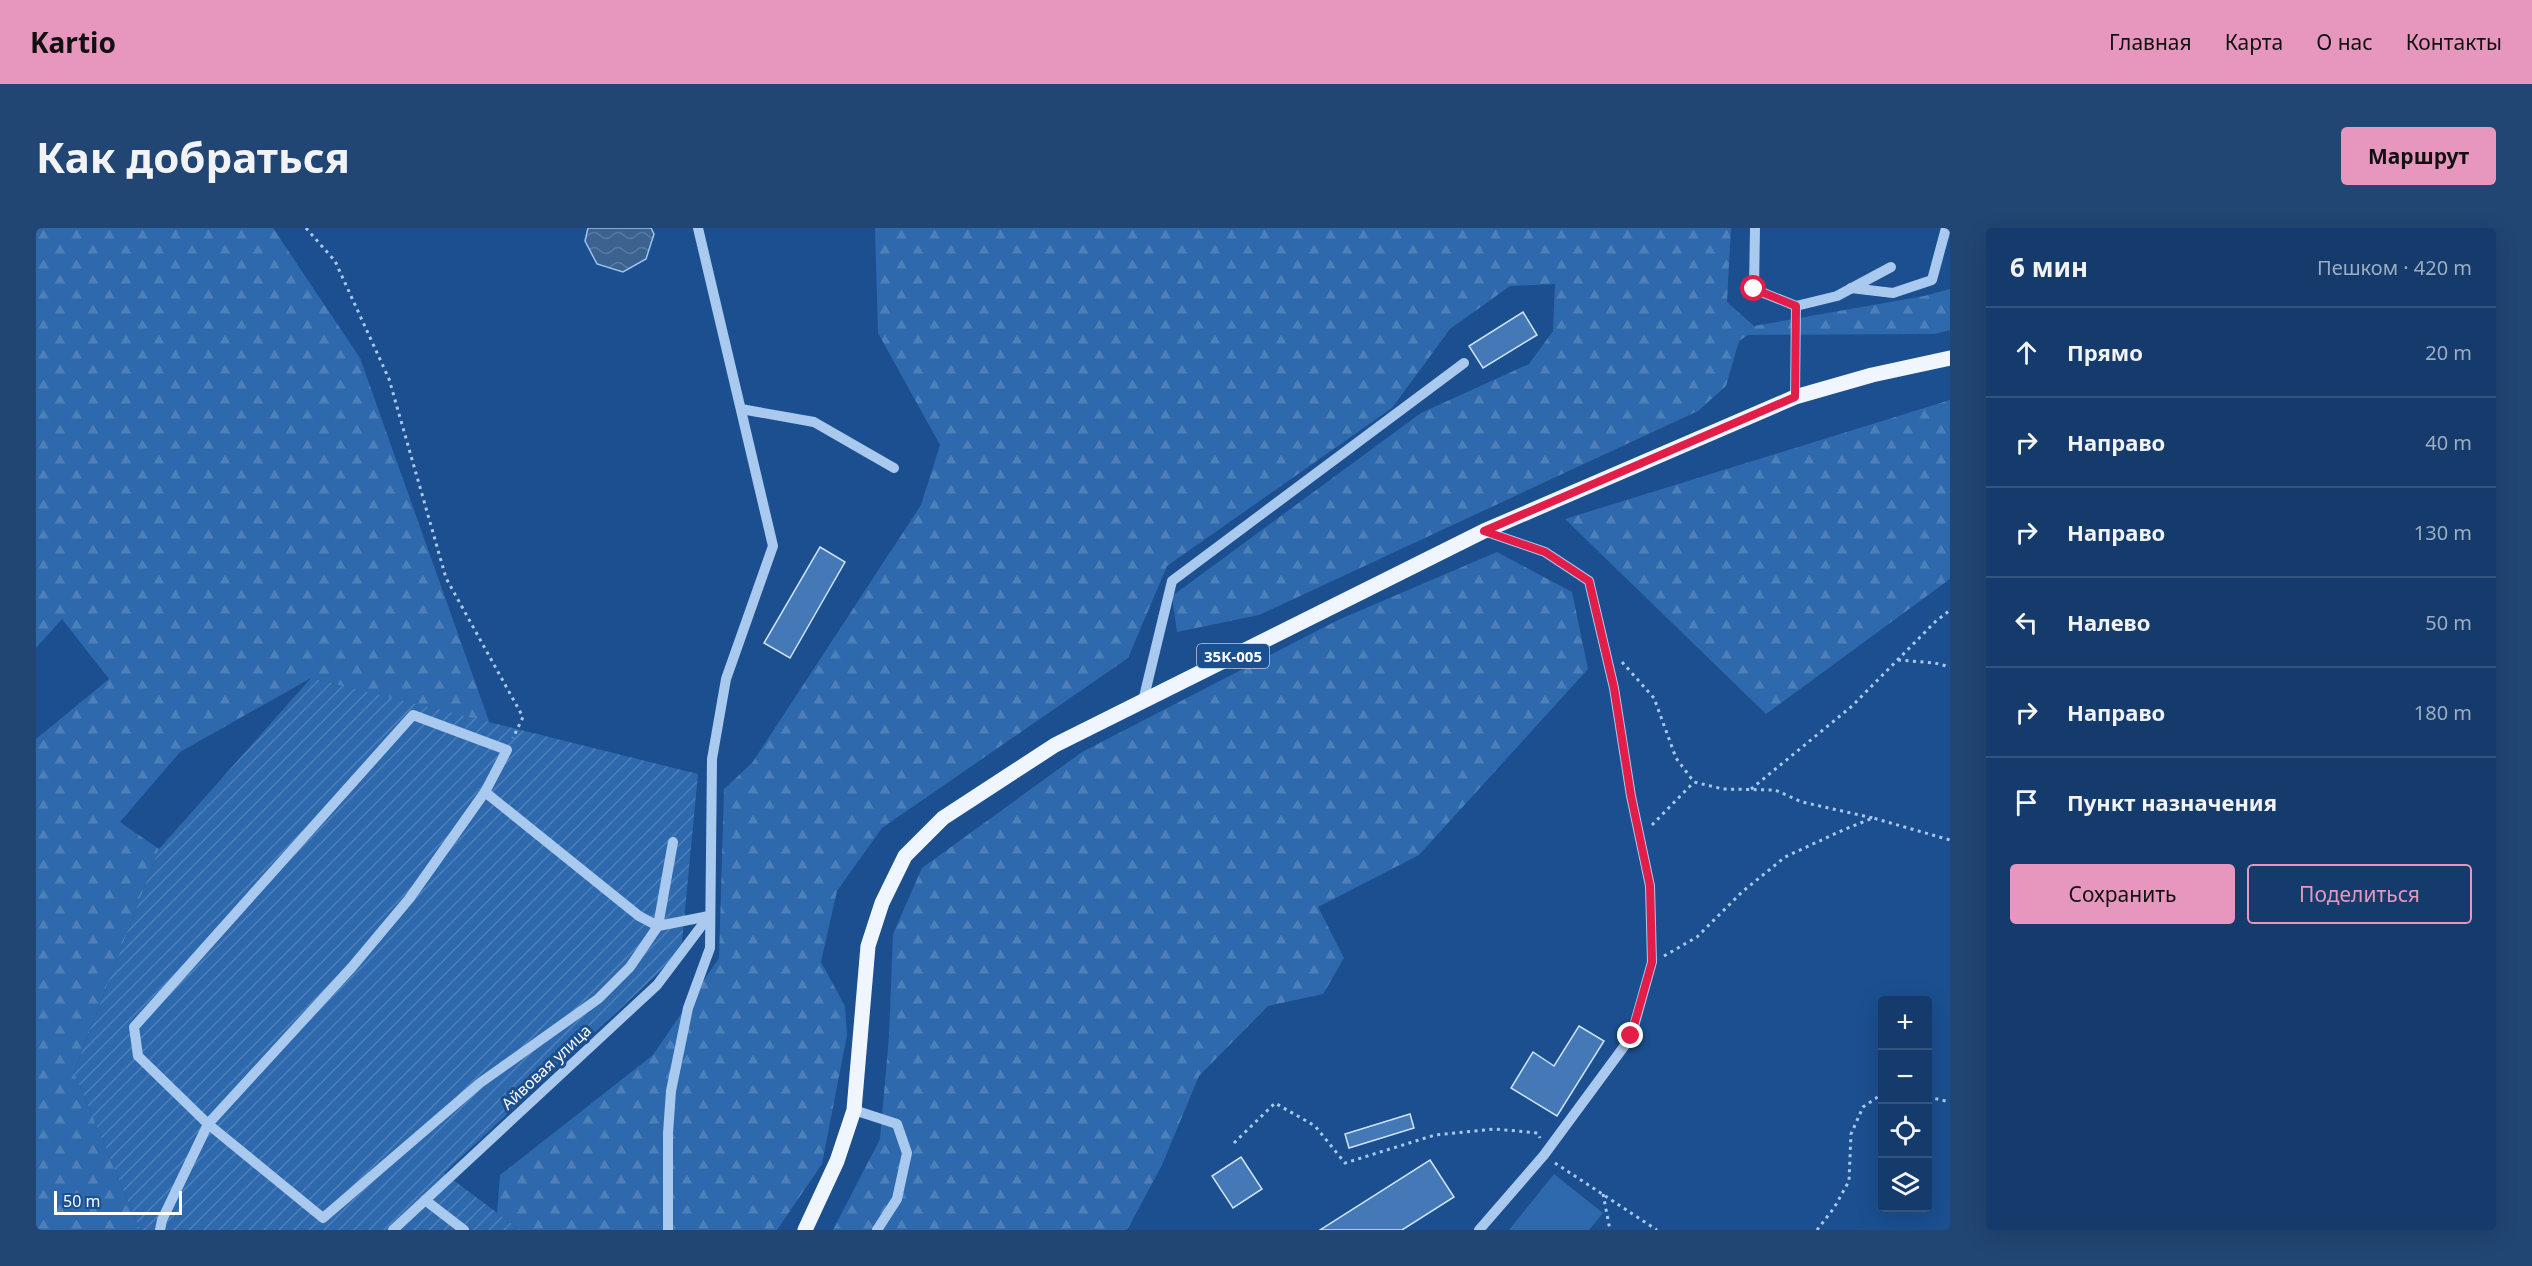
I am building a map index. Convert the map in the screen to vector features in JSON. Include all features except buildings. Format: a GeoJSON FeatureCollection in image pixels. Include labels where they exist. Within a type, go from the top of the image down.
{"type":"FeatureCollection","features":[{"type":"Feature","properties":{"kind":"main road","name":"35К-005"},"geometry":{"type":"LineString","coordinates":[[805,1230],[837,1161],[855,1110],[868,946],[882,903],[905,856],[943,818],[1055,745],[1484,531],[1795,397],[1872,375],[1950,358]]}},
{"type":"Feature","properties":{"kind":"street"},"geometry":{"type":"LineString","coordinates":[[668,1230],[668,1133],[671,1091],[688,1008],[710,948],[712,759],[726,679],[773,546],[698,228]]}},
{"type":"Feature","properties":{"kind":"street"},"geometry":{"type":"LineString","coordinates":[[1755,228],[1754,289],[1796,306],[1837,296],[1891,267]]}},
{"type":"Feature","properties":{"kind":"street"},"geometry":{"type":"LineString","coordinates":[[1851,288],[1893,293],[1932,280],[1946,228]]}},
{"type":"Feature","properties":{"kind":"street"},"geometry":{"type":"LineString","coordinates":[[1795,397],[1796,306]]}},
{"type":"Feature","properties":{"kind":"street"},"geometry":{"type":"LineString","coordinates":[[1143,701],[1172,581],[1464,363]]}},
{"type":"Feature","properties":{"kind":"street"},"geometry":{"type":"LineString","coordinates":[[741,409],[814,422],[894,468]]}},
{"type":"Feature","properties":{"kind":"street"},"geometry":{"type":"LineString","coordinates":[[1479,1230],[1544,1155],[1631,1036],[1652,962],[1650,886],[1614,688],[1589,581],[1545,552],[1484,531]]}},
{"type":"Feature","properties":{"kind":"street"},"geometry":{"type":"LineString","coordinates":[[160,1230],[162,1220],[208,1124],[352,967],[409,899],[485,792],[507,750],[413,715],[134,1027],[138,1056],[208,1124],[323,1218],[480,1083],[598,999],[630,968],[658,926],[673,842]]}},
{"type":"Feature","properties":{"kind":"street"},"geometry":{"type":"LineString","coordinates":[[485,792],[639,916],[658,926],[709,916]]}},
{"type":"Feature","properties":{"kind":"street","name":"Айвовая улица"},"geometry":{"type":"LineString","coordinates":[[393,1230],[657,985],[709,916]]}},
{"type":"Feature","properties":{"kind":"street"},"geometry":{"type":"LineString","coordinates":[[855,1110],[897,1124],[907,1153],[897,1199],[877,1230]]}},
{"type":"Feature","properties":{"kind":"street"},"geometry":{"type":"LineString","coordinates":[[425,1200],[464,1230]]}},
{"type":"Feature","properties":{"kind":"path"},"geometry":{"type":"LineString","coordinates":[[306,228],[334,261],[389,379],[446,578],[522,717],[507,750]]}},
{"type":"Feature","properties":{"kind":"path"},"geometry":{"type":"LineString","coordinates":[[1750,790],[1851,707],[1950,610]]}},
{"type":"Feature","properties":{"kind":"path"},"geometry":{"type":"LineString","coordinates":[[1603,640],[1654,698],[1676,758],[1694,782],[1723,789],[1775,790],[1802,802],[1873,818],[1950,840]]}},
{"type":"Feature","properties":{"kind":"path"},"geometry":{"type":"LineString","coordinates":[[1897,660],[1935,663],[1950,667]]}},
{"type":"Feature","properties":{"kind":"path"},"geometry":{"type":"LineString","coordinates":[[1640,837],[1694,782]]}},
{"type":"Feature","properties":{"kind":"path"},"geometry":{"type":"LineString","coordinates":[[1652,962],[1697,937],[1742,892],[1785,857],[1873,818]]}},
{"type":"Feature","properties":{"kind":"path"},"geometry":{"type":"LineString","coordinates":[[1817,1230],[1834,1208],[1849,1181],[1851,1134],[1863,1107],[1878,1097]]}},
{"type":"Feature","properties":{"kind":"path"},"geometry":{"type":"LineString","coordinates":[[1932,1098],[1950,1102]]}},
{"type":"Feature","properties":{"kind":"path"},"geometry":{"type":"LineString","coordinates":[[1234,1143],[1275,1103],[1315,1126],[1345,1163],[1435,1135],[1495,1129],[1538,1133],[1544,1155],[1657,1230]]}},
{"type":"Feature","properties":{"kind":"path"},"geometry":{"type":"LineString","coordinates":[[1603,1194],[1610,1230]]}},
{"type":"Feature","properties":{"kind":"green space"},"geometry":{"type":"Polygon","coordinates":[[[36,228],[273,228],[360,358],[490,724],[311,678],[180,752],[120,822],[159,849],[74,1072],[140,1230],[36,1230],[36,739],[109,679],[62,619],[36,648],[36,228]]]}},
{"type":"Feature","properties":{"kind":"green space"},"geometry":{"type":"Polygon","coordinates":[[[875,228],[1731,228],[1727,302],[1754,326],[1924,296],[1950,289],[1950,330],[1935,334],[1748,335],[1739,341],[1726,386],[1698,411],[1259,615],[1177,632],[1172,596],[1421,413],[1529,364],[1553,331],[1555,284],[1510,286],[1450,329],[1392,408],[1167,566],[1128,658],[882,828],[837,891],[821,962],[845,1006],[847,1035],[822,1164],[777,1230],[520,1230],[497,1213],[500,1175],[653,1055],[719,958],[724,789],[752,763],[921,505],[940,445],[878,333],[875,228]]]}},
{"type":"Feature","properties":{"kind":"green space"},"geometry":{"type":"Polygon","coordinates":[[[1950,400],[1950,579],[1766,714],[1565,519],[1950,400]]]}},
{"type":"Feature","properties":{"kind":"green space"},"geometry":{"type":"Polygon","coordinates":[[[1497,552],[1572,592],[1588,669],[1419,855],[1318,907],[1344,958],[1323,994],[1268,1006],[1199,1076],[1162,1165],[1127,1230],[833,1230],[880,1139],[889,1036],[893,934],[922,868],[1082,752],[1338,620],[1497,552]]]}},
{"type":"Feature","properties":{"kind":"green space"},"geometry":{"type":"Polygon","coordinates":[[[311,678],[698,774],[681,952],[444,1173],[520,1230],[140,1230],[74,1072],[159,849],[311,678]]]}},
{"type":"Feature","properties":{"kind":"green space"},"geometry":{"type":"Polygon","coordinates":[[[1554,1174],[1603,1213],[1589,1230],[1509,1230],[1554,1174]]]}},
{"type":"Feature","properties":{"kind":"water"},"geometry":{"type":"Polygon","coordinates":[[[588,228],[651,228],[654,234],[646,259],[623,272],[597,264],[585,241],[588,228]]]}},
{"type":"Feature","properties":{"kind":"route"},"geometry":{"type":"LineString","coordinates":[[1631,1036],[1652,962],[1650,886],[1631,796],[1614,688],[1589,581],[1545,552],[1484,531],[1795,397],[1796,306],[1754,289]]}}]}
